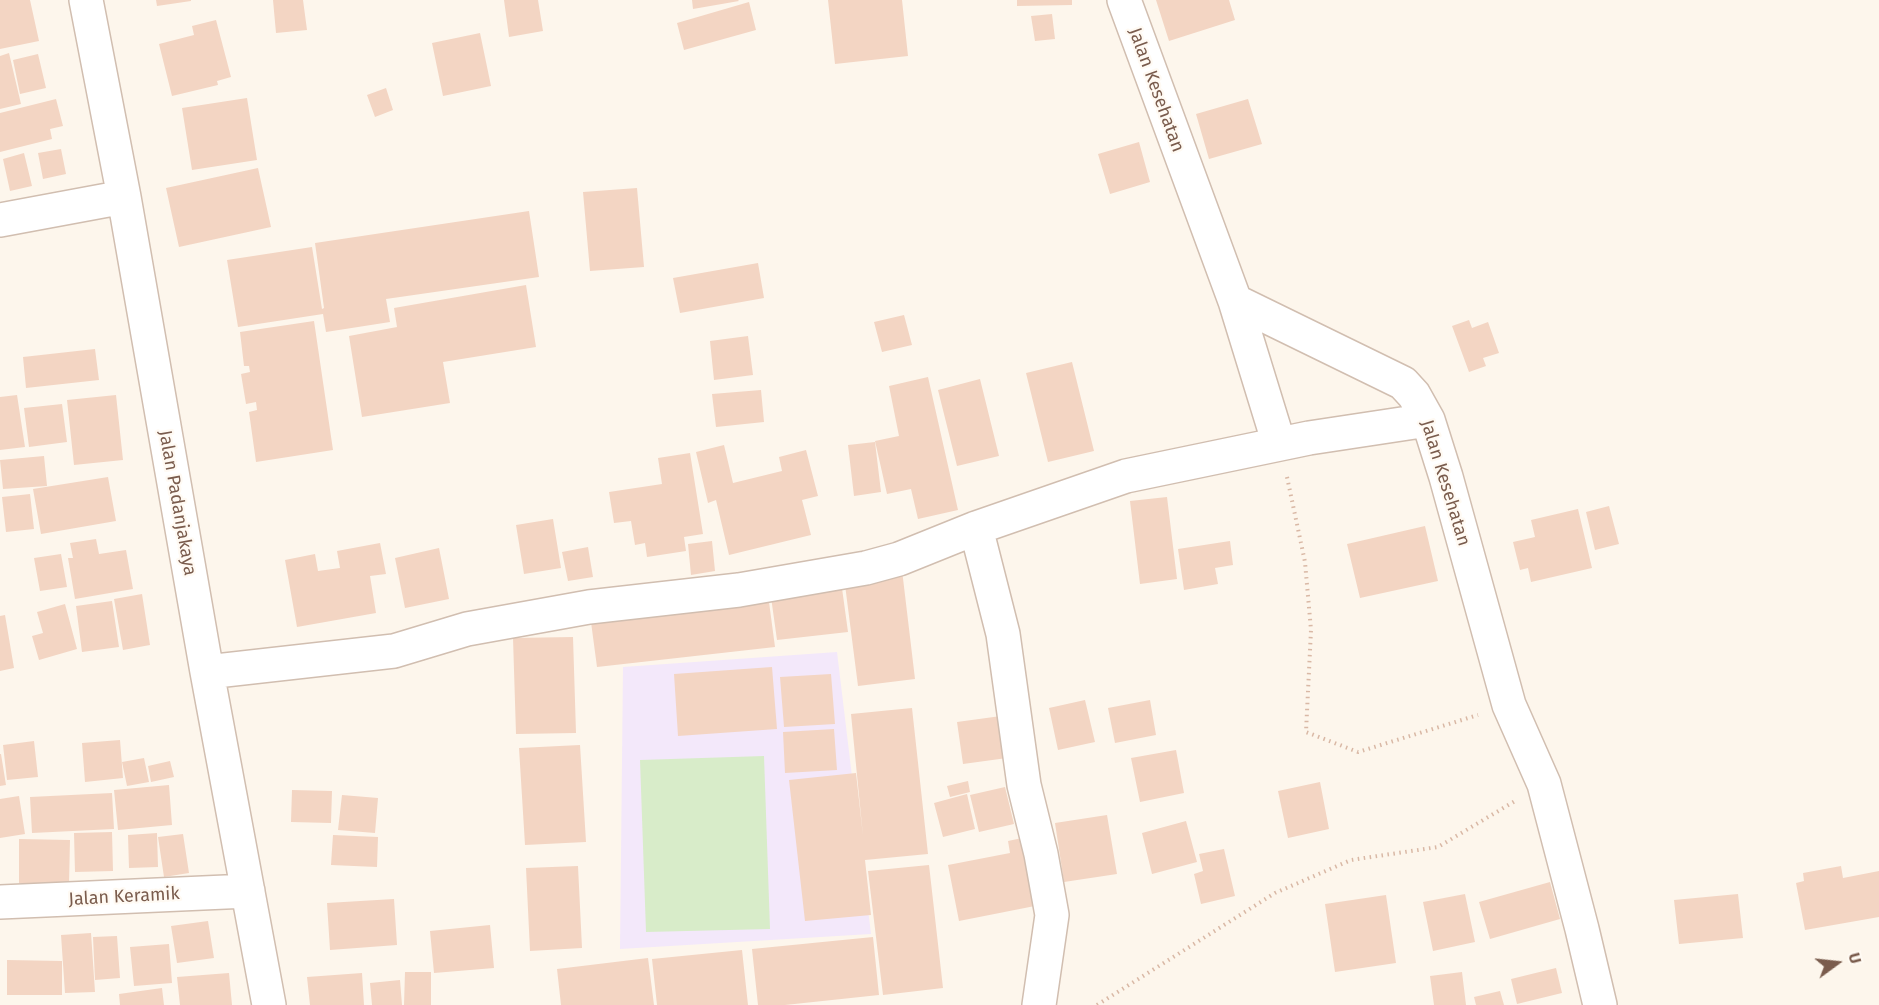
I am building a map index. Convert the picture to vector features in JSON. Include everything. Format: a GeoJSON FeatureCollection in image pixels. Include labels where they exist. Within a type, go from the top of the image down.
{"type":"FeatureCollection","features":[{"type":"Feature","properties":{"kind":"street","name":"Jalan Padanjakaya"},"geometry":{"type":"LineString","coordinates":[[86,0],[124,197],[207,672],[269,1005]]}},
{"type":"Feature","properties":{"kind":"street","name":"Jalan Kesehatan"},"geometry":{"type":"LineString","coordinates":[[1124,0],[1235,301],[1403,383],[1414,395],[1428,420],[1509,705],[1544,784],[1580,917],[1600,1005]]}},
{"type":"Feature","properties":{"kind":"street"},"geometry":{"type":"LineString","coordinates":[[0,220],[124,197]]}},
{"type":"Feature","properties":{"kind":"street"},"geometry":{"type":"LineString","coordinates":[[1235,301],[1279,444]]}},
{"type":"Feature","properties":{"kind":"street"},"geometry":{"type":"LineString","coordinates":[[207,672],[394,651],[467,629],[589,607],[740,590],[866,568],[899,559],[976,528],[1126,476],[1279,444],[1428,420]]}},
{"type":"Feature","properties":{"kind":"street"},"geometry":{"type":"LineString","coordinates":[[976,528],[1002,634],[1024,785],[1041,854],[1052,915],[1039,1005]]}},
{"type":"Feature","properties":{"kind":"street","name":"Jalan Keramik"},"geometry":{"type":"LineString","coordinates":[[0,902],[248,891]]}},
{"type":"Feature","properties":{"kind":"path"},"geometry":{"type":"LineString","coordinates":[[1279,444],[1306,573],[1311,630],[1306,732],[1358,752],[1509,705]]}},
{"type":"Feature","properties":{"kind":"path"},"geometry":{"type":"LineString","coordinates":[[1097,1005],[1275,893],[1351,860],[1438,847],[1544,784]]}},
{"type":"Feature","properties":{"kind":"shaded area"},"geometry":{"type":"Polygon","coordinates":[[[837,652],[871,934],[620,949],[623,667],[837,652]]]}},
{"type":"Feature","properties":{"kind":"green space"},"geometry":{"type":"Polygon","coordinates":[[[764,756],[770,929],[646,932],[640,760],[764,756]]]}},
{"type":"Feature","properties":{"kind":"building"},"geometry":{"type":"Polygon","coordinates":[[[0,0],[30,0],[39,41],[0,49],[0,0]]]}},
{"type":"Feature","properties":{"kind":"building"},"geometry":{"type":"Polygon","coordinates":[[[156,0],[191,0],[191,1],[157,6],[156,0]]]}},
{"type":"Feature","properties":{"kind":"building"},"geometry":{"type":"Polygon","coordinates":[[[273,0],[303,0],[307,30],[276,33],[273,0]]]}},
{"type":"Feature","properties":{"kind":"building"},"geometry":{"type":"Polygon","coordinates":[[[504,0],[538,0],[543,31],[509,37],[504,0]]]}},
{"type":"Feature","properties":{"kind":"building"},"geometry":{"type":"Polygon","coordinates":[[[692,0],[738,0],[739,1],[693,9],[692,0]]]}},
{"type":"Feature","properties":{"kind":"building"},"geometry":{"type":"Polygon","coordinates":[[[828,0],[902,0],[908,56],[835,64],[828,0]]]}},
{"type":"Feature","properties":{"kind":"building"},"geometry":{"type":"Polygon","coordinates":[[[1017,0],[1072,0],[1072,5],[1017,6],[1017,0]]]}},
{"type":"Feature","properties":{"kind":"building"},"geometry":{"type":"Polygon","coordinates":[[[1156,0],[1229,0],[1235,20],[1169,41],[1156,0]]]}},
{"type":"Feature","properties":{"kind":"building"},"geometry":{"type":"Polygon","coordinates":[[[749,2],[756,30],[684,50],[677,23],[749,2]]]}},
{"type":"Feature","properties":{"kind":"building"},"geometry":{"type":"Polygon","coordinates":[[[1052,14],[1055,39],[1035,41],[1031,16],[1052,14]]]}},
{"type":"Feature","properties":{"kind":"building"},"geometry":{"type":"Polygon","coordinates":[[[216,20],[231,77],[217,81],[218,85],[172,96],[159,44],[194,35],[192,26],[216,20]]]}},
{"type":"Feature","properties":{"kind":"building"},"geometry":{"type":"Polygon","coordinates":[[[480,33],[491,86],[443,96],[432,43],[480,33]]]}},
{"type":"Feature","properties":{"kind":"building"},"geometry":{"type":"Polygon","coordinates":[[[9,53],[21,104],[0,109],[0,56],[9,53]]]}},
{"type":"Feature","properties":{"kind":"building"},"geometry":{"type":"Polygon","coordinates":[[[38,54],[46,88],[20,94],[13,60],[38,54]]]}},
{"type":"Feature","properties":{"kind":"building"},"geometry":{"type":"Polygon","coordinates":[[[386,88],[393,110],[375,117],[367,95],[386,88]]]}},
{"type":"Feature","properties":{"kind":"building"},"geometry":{"type":"Polygon","coordinates":[[[247,98],[257,160],[192,170],[182,108],[247,98]]]}},
{"type":"Feature","properties":{"kind":"building"},"geometry":{"type":"Polygon","coordinates":[[[56,99],[63,126],[50,129],[52,139],[0,152],[0,113],[56,99]]]}},
{"type":"Feature","properties":{"kind":"building"},"geometry":{"type":"Polygon","coordinates":[[[1248,99],[1262,144],[1209,159],[1196,114],[1248,99]]]}},
{"type":"Feature","properties":{"kind":"building"},"geometry":{"type":"Polygon","coordinates":[[[1139,142],[1150,182],[1110,194],[1098,154],[1139,142]]]}},
{"type":"Feature","properties":{"kind":"building"},"geometry":{"type":"Polygon","coordinates":[[[61,149],[66,174],[43,179],[38,153],[61,149]]]}},
{"type":"Feature","properties":{"kind":"building"},"geometry":{"type":"Polygon","coordinates":[[[24,153],[32,186],[10,191],[3,159],[24,153]]]}},
{"type":"Feature","properties":{"kind":"building"},"geometry":{"type":"Polygon","coordinates":[[[258,168],[271,227],[179,247],[166,188],[258,168]]]}},
{"type":"Feature","properties":{"kind":"building"},"geometry":{"type":"Polygon","coordinates":[[[637,188],[644,267],[590,271],[583,192],[637,188]]]}},
{"type":"Feature","properties":{"kind":"building"},"geometry":{"type":"Polygon","coordinates":[[[529,211],[539,277],[386,299],[390,322],[326,332],[323,314],[238,327],[227,260],[312,247],[322,309],[324,308],[315,243],[529,211]]]}},
{"type":"Feature","properties":{"kind":"building"},"geometry":{"type":"Polygon","coordinates":[[[758,263],[764,298],[680,313],[673,278],[758,263]]]}},
{"type":"Feature","properties":{"kind":"building"},"geometry":{"type":"Polygon","coordinates":[[[526,285],[536,347],[443,362],[450,403],[362,417],[349,336],[397,327],[394,308],[526,285]]]}},
{"type":"Feature","properties":{"kind":"building"},"geometry":{"type":"Polygon","coordinates":[[[904,315],[912,345],[882,352],[874,322],[904,315]]]}},
{"type":"Feature","properties":{"kind":"building"},"geometry":{"type":"Polygon","coordinates":[[[1469,320],[1472,328],[1488,322],[1499,353],[1483,358],[1486,366],[1469,372],[1452,326],[1469,320]]]}},
{"type":"Feature","properties":{"kind":"building"},"geometry":{"type":"Polygon","coordinates":[[[314,321],[333,450],[256,462],[249,412],[257,410],[256,402],[246,404],[241,374],[250,372],[249,366],[244,366],[240,332],[314,321]]]}},
{"type":"Feature","properties":{"kind":"building"},"geometry":{"type":"Polygon","coordinates":[[[748,336],[753,375],[714,380],[710,341],[748,336]]]}},
{"type":"Feature","properties":{"kind":"building"},"geometry":{"type":"Polygon","coordinates":[[[95,349],[99,380],[26,388],[23,357],[95,349]]]}},
{"type":"Feature","properties":{"kind":"building"},"geometry":{"type":"Polygon","coordinates":[[[1072,362],[1094,451],[1048,462],[1026,373],[1072,362]]]}},
{"type":"Feature","properties":{"kind":"building"},"geometry":{"type":"Polygon","coordinates":[[[928,377],[958,510],[918,519],[911,489],[887,494],[875,441],[899,436],[889,386],[928,377]]]}},
{"type":"Feature","properties":{"kind":"building"},"geometry":{"type":"Polygon","coordinates":[[[980,379],[999,456],[957,466],[938,390],[980,379]]]}},
{"type":"Feature","properties":{"kind":"building"},"geometry":{"type":"Polygon","coordinates":[[[761,390],[764,422],[716,427],[712,394],[761,390]]]}},
{"type":"Feature","properties":{"kind":"building"},"geometry":{"type":"Polygon","coordinates":[[[17,395],[25,447],[0,450],[0,397],[17,395]]]}},
{"type":"Feature","properties":{"kind":"building"},"geometry":{"type":"Polygon","coordinates":[[[116,395],[123,460],[74,465],[67,400],[116,395]]]}},
{"type":"Feature","properties":{"kind":"building"},"geometry":{"type":"Polygon","coordinates":[[[62,404],[67,442],[29,447],[24,408],[62,404]]]}},
{"type":"Feature","properties":{"kind":"building"},"geometry":{"type":"Polygon","coordinates":[[[875,442],[881,492],[854,496],[848,445],[875,442]]]}},
{"type":"Feature","properties":{"kind":"building"},"geometry":{"type":"Polygon","coordinates":[[[724,445],[733,483],[782,471],[779,457],[806,450],[818,496],[802,500],[811,535],[729,555],[716,500],[708,503],[696,452],[724,445]]]}},
{"type":"Feature","properties":{"kind":"building"},"geometry":{"type":"Polygon","coordinates":[[[690,453],[703,534],[684,537],[686,551],[647,557],[645,543],[635,545],[631,521],[614,523],[609,492],[662,484],[658,458],[690,453]]]}},
{"type":"Feature","properties":{"kind":"building"},"geometry":{"type":"Polygon","coordinates":[[[44,456],[47,486],[3,489],[0,460],[44,456]]]}},
{"type":"Feature","properties":{"kind":"building"},"geometry":{"type":"Polygon","coordinates":[[[108,477],[116,521],[41,534],[33,489],[108,477]]]}},
{"type":"Feature","properties":{"kind":"building"},"geometry":{"type":"Polygon","coordinates":[[[30,494],[34,529],[6,532],[2,497],[30,494]]]}},
{"type":"Feature","properties":{"kind":"building"},"geometry":{"type":"Polygon","coordinates":[[[1167,497],[1177,579],[1140,584],[1130,501],[1167,497]]]}},
{"type":"Feature","properties":{"kind":"building"},"geometry":{"type":"Polygon","coordinates":[[[1609,506],[1619,544],[1595,550],[1586,512],[1609,506]]]}},
{"type":"Feature","properties":{"kind":"building"},"geometry":{"type":"Polygon","coordinates":[[[1578,509],[1592,568],[1531,582],[1528,568],[1520,570],[1513,542],[1535,537],[1531,520],[1578,509]]]}},
{"type":"Feature","properties":{"kind":"building"},"geometry":{"type":"Polygon","coordinates":[[[553,519],[561,568],[524,574],[516,525],[553,519]]]}},
{"type":"Feature","properties":{"kind":"building"},"geometry":{"type":"Polygon","coordinates":[[[1425,526],[1438,581],[1360,598],[1347,544],[1425,526]]]}},
{"type":"Feature","properties":{"kind":"building"},"geometry":{"type":"Polygon","coordinates":[[[96,539],[99,554],[126,550],[133,589],[75,599],[68,558],[73,558],[70,543],[96,539]]]}},
{"type":"Feature","properties":{"kind":"building"},"geometry":{"type":"Polygon","coordinates":[[[712,541],[715,571],[691,575],[688,544],[712,541]]]}},
{"type":"Feature","properties":{"kind":"building"},"geometry":{"type":"Polygon","coordinates":[[[1230,541],[1233,565],[1215,568],[1218,584],[1184,590],[1178,549],[1230,541]]]}},
{"type":"Feature","properties":{"kind":"building"},"geometry":{"type":"Polygon","coordinates":[[[380,543],[386,574],[370,576],[376,613],[297,627],[285,560],[315,554],[318,571],[340,568],[337,551],[380,543]]]}},
{"type":"Feature","properties":{"kind":"building"},"geometry":{"type":"Polygon","coordinates":[[[588,547],[593,577],[568,581],[562,552],[588,547]]]}},
{"type":"Feature","properties":{"kind":"building"},"geometry":{"type":"Polygon","coordinates":[[[439,548],[449,599],[405,608],[395,558],[439,548]]]}},
{"type":"Feature","properties":{"kind":"building"},"geometry":{"type":"Polygon","coordinates":[[[61,554],[67,587],[40,591],[34,558],[61,554]]]}},
{"type":"Feature","properties":{"kind":"building"},"geometry":{"type":"Polygon","coordinates":[[[902,570],[915,679],[858,686],[844,577],[902,570]]]}},
{"type":"Feature","properties":{"kind":"building"},"geometry":{"type":"Polygon","coordinates":[[[841,581],[848,632],[777,640],[770,590],[841,581]]]}},
{"type":"Feature","properties":{"kind":"building"},"geometry":{"type":"Polygon","coordinates":[[[767,587],[775,647],[597,667],[589,607],[767,587]]]}},
{"type":"Feature","properties":{"kind":"building"},"geometry":{"type":"Polygon","coordinates":[[[142,594],[150,645],[123,650],[114,599],[142,594]]]}},
{"type":"Feature","properties":{"kind":"building"},"geometry":{"type":"Polygon","coordinates":[[[112,601],[119,647],[82,652],[76,606],[112,601]]]}},
{"type":"Feature","properties":{"kind":"building"},"geometry":{"type":"Polygon","coordinates":[[[65,604],[77,649],[39,660],[32,636],[43,633],[37,612],[65,604]]]}},
{"type":"Feature","properties":{"kind":"building"},"geometry":{"type":"Polygon","coordinates":[[[5,615],[14,668],[0,671],[0,616],[5,615]]]}},
{"type":"Feature","properties":{"kind":"building"},"geometry":{"type":"Polygon","coordinates":[[[573,637],[576,733],[516,734],[513,638],[573,637]]]}},
{"type":"Feature","properties":{"kind":"building"},"geometry":{"type":"Polygon","coordinates":[[[772,667],[777,729],[678,736],[674,674],[772,667]]]}},
{"type":"Feature","properties":{"kind":"building"},"geometry":{"type":"Polygon","coordinates":[[[831,674],[835,724],[784,727],[780,677],[831,674]]]}},
{"type":"Feature","properties":{"kind":"building"},"geometry":{"type":"Polygon","coordinates":[[[1085,700],[1095,742],[1058,750],[1049,708],[1085,700]]]}},
{"type":"Feature","properties":{"kind":"building"},"geometry":{"type":"Polygon","coordinates":[[[1150,700],[1156,735],[1115,743],[1108,708],[1150,700]]]}},
{"type":"Feature","properties":{"kind":"building"},"geometry":{"type":"Polygon","coordinates":[[[912,708],[928,854],[865,860],[871,915],[805,921],[789,780],[856,773],[863,836],[851,714],[912,708]]]}},
{"type":"Feature","properties":{"kind":"building"},"geometry":{"type":"Polygon","coordinates":[[[1001,716],[1007,758],[963,764],[957,722],[1001,716]]]}},
{"type":"Feature","properties":{"kind":"building"},"geometry":{"type":"Polygon","coordinates":[[[834,729],[837,770],[785,773],[783,732],[834,729]]]}},
{"type":"Feature","properties":{"kind":"building"},"geometry":{"type":"Polygon","coordinates":[[[120,740],[123,778],[85,782],[82,743],[120,740]]]}},
{"type":"Feature","properties":{"kind":"building"},"geometry":{"type":"Polygon","coordinates":[[[34,741],[38,777],[7,780],[3,745],[34,741]]]}},
{"type":"Feature","properties":{"kind":"building"},"geometry":{"type":"Polygon","coordinates":[[[580,745],[586,842],[525,845],[519,748],[580,745]]]}},
{"type":"Feature","properties":{"kind":"building"},"geometry":{"type":"Polygon","coordinates":[[[1176,750],[1184,793],[1140,802],[1131,758],[1176,750]]]}},
{"type":"Feature","properties":{"kind":"building"},"geometry":{"type":"Polygon","coordinates":[[[0,754],[6,785],[0,786],[0,754]]]}},
{"type":"Feature","properties":{"kind":"building"},"geometry":{"type":"Polygon","coordinates":[[[144,758],[149,782],[127,786],[122,762],[144,758]]]}},
{"type":"Feature","properties":{"kind":"building"},"geometry":{"type":"Polygon","coordinates":[[[170,761],[174,777],[151,782],[148,766],[170,761]]]}},
{"type":"Feature","properties":{"kind":"building"},"geometry":{"type":"Polygon","coordinates":[[[968,781],[970,792],[950,797],[947,786],[968,781]]]}},
{"type":"Feature","properties":{"kind":"building"},"geometry":{"type":"Polygon","coordinates":[[[1320,782],[1329,829],[1288,838],[1278,791],[1320,782]]]}},
{"type":"Feature","properties":{"kind":"building"},"geometry":{"type":"Polygon","coordinates":[[[169,785],[172,825],[118,830],[114,790],[169,785]]]}},
{"type":"Feature","properties":{"kind":"building"},"geometry":{"type":"Polygon","coordinates":[[[1005,787],[1014,824],[979,832],[970,795],[1005,787]]]}},
{"type":"Feature","properties":{"kind":"building"},"geometry":{"type":"Polygon","coordinates":[[[292,790],[332,791],[331,823],[291,822],[292,790]]]}},
{"type":"Feature","properties":{"kind":"building"},"geometry":{"type":"Polygon","coordinates":[[[112,793],[114,829],[32,833],[30,797],[112,793]]]}},
{"type":"Feature","properties":{"kind":"building"},"geometry":{"type":"Polygon","coordinates":[[[967,794],[975,829],[943,837],[934,803],[967,794]]]}},
{"type":"Feature","properties":{"kind":"building"},"geometry":{"type":"Polygon","coordinates":[[[342,795],[378,798],[375,833],[338,830],[342,795]]]}},
{"type":"Feature","properties":{"kind":"building"},"geometry":{"type":"Polygon","coordinates":[[[19,796],[25,834],[0,838],[0,799],[19,796]]]}},
{"type":"Feature","properties":{"kind":"building"},"geometry":{"type":"Polygon","coordinates":[[[1107,815],[1117,874],[1064,882],[1055,823],[1107,815]]]}},
{"type":"Feature","properties":{"kind":"building"},"geometry":{"type":"Polygon","coordinates":[[[1186,821],[1197,862],[1152,874],[1142,833],[1186,821]]]}},
{"type":"Feature","properties":{"kind":"building"},"geometry":{"type":"Polygon","coordinates":[[[112,832],[113,871],[75,872],[74,833],[112,832]]]}},
{"type":"Feature","properties":{"kind":"building"},"geometry":{"type":"Polygon","coordinates":[[[157,833],[158,867],[129,868],[128,835],[157,833]]]}},
{"type":"Feature","properties":{"kind":"building"},"geometry":{"type":"Polygon","coordinates":[[[183,834],[189,873],[164,877],[158,837],[183,834]]]}},
{"type":"Feature","properties":{"kind":"building"},"geometry":{"type":"Polygon","coordinates":[[[333,835],[378,837],[377,867],[331,865],[333,835]]]}},
{"type":"Feature","properties":{"kind":"building"},"geometry":{"type":"Polygon","coordinates":[[[1036,835],[1050,903],[959,921],[948,865],[1010,853],[1008,841],[1036,835]]]}},
{"type":"Feature","properties":{"kind":"building"},"geometry":{"type":"Polygon","coordinates":[[[19,839],[70,840],[69,884],[19,883],[19,839]]]}},
{"type":"Feature","properties":{"kind":"building"},"geometry":{"type":"Polygon","coordinates":[[[1224,849],[1235,896],[1201,904],[1194,874],[1203,871],[1199,854],[1224,849]]]}},
{"type":"Feature","properties":{"kind":"building"},"geometry":{"type":"Polygon","coordinates":[[[929,865],[943,988],[883,995],[868,871],[929,865]]]}},
{"type":"Feature","properties":{"kind":"building"},"geometry":{"type":"Polygon","coordinates":[[[578,866],[582,948],[530,951],[526,868],[578,866]]]}},
{"type":"Feature","properties":{"kind":"building"},"geometry":{"type":"Polygon","coordinates":[[[1841,866],[1843,878],[1879,871],[1879,917],[1805,930],[1796,883],[1804,881],[1803,873],[1841,866]]]}},
{"type":"Feature","properties":{"kind":"building"},"geometry":{"type":"Polygon","coordinates":[[[1550,882],[1560,919],[1490,939],[1479,902],[1550,882]]]}},
{"type":"Feature","properties":{"kind":"building"},"geometry":{"type":"Polygon","coordinates":[[[1465,894],[1475,942],[1433,951],[1423,902],[1465,894]]]}},
{"type":"Feature","properties":{"kind":"building"},"geometry":{"type":"Polygon","coordinates":[[[1738,894],[1743,938],[1679,944],[1674,900],[1738,894]]]}},
{"type":"Feature","properties":{"kind":"building"},"geometry":{"type":"Polygon","coordinates":[[[1386,895],[1396,963],[1335,972],[1325,904],[1386,895]]]}},
{"type":"Feature","properties":{"kind":"building"},"geometry":{"type":"Polygon","coordinates":[[[394,899],[397,945],[330,950],[327,903],[394,899]]]}},
{"type":"Feature","properties":{"kind":"building"},"geometry":{"type":"Polygon","coordinates":[[[208,921],[214,958],[177,963],[171,926],[208,921]]]}},
{"type":"Feature","properties":{"kind":"building"},"geometry":{"type":"Polygon","coordinates":[[[490,925],[494,968],[434,973],[430,931],[490,925]]]}},
{"type":"Feature","properties":{"kind":"building"},"geometry":{"type":"Polygon","coordinates":[[[91,933],[95,992],[65,993],[61,935],[91,933]]]}},
{"type":"Feature","properties":{"kind":"building"},"geometry":{"type":"Polygon","coordinates":[[[117,936],[120,978],[95,980],[93,937],[117,936]]]}},
{"type":"Feature","properties":{"kind":"building"},"geometry":{"type":"Polygon","coordinates":[[[873,937],[879,995],[785,1005],[758,1005],[752,949],[873,937]]]}},
{"type":"Feature","properties":{"kind":"building"},"geometry":{"type":"Polygon","coordinates":[[[169,944],[172,983],[134,986],[130,947],[169,944]]]}},
{"type":"Feature","properties":{"kind":"building"},"geometry":{"type":"Polygon","coordinates":[[[742,950],[748,1005],[657,1005],[652,959],[742,950]]]}},
{"type":"Feature","properties":{"kind":"building"},"geometry":{"type":"Polygon","coordinates":[[[648,958],[654,1005],[561,1005],[557,969],[648,958]]]}},
{"type":"Feature","properties":{"kind":"building"},"geometry":{"type":"Polygon","coordinates":[[[7,960],[62,961],[62,995],[7,995],[7,960]]]}},
{"type":"Feature","properties":{"kind":"building"},"geometry":{"type":"Polygon","coordinates":[[[1556,968],[1562,993],[1517,1004],[1511,979],[1556,968]]]}},
{"type":"Feature","properties":{"kind":"building"},"geometry":{"type":"Polygon","coordinates":[[[405,972],[431,972],[431,1005],[404,1005],[405,972]]]}},
{"type":"Feature","properties":{"kind":"building"},"geometry":{"type":"Polygon","coordinates":[[[1462,972],[1466,1005],[1434,1005],[1430,976],[1462,972]]]}},
{"type":"Feature","properties":{"kind":"building"},"geometry":{"type":"Polygon","coordinates":[[[229,973],[232,1005],[180,1005],[177,977],[229,973]]]}},
{"type":"Feature","properties":{"kind":"building"},"geometry":{"type":"Polygon","coordinates":[[[362,973],[364,1005],[310,1005],[307,977],[362,973]]]}},
{"type":"Feature","properties":{"kind":"building"},"geometry":{"type":"Polygon","coordinates":[[[400,980],[402,1005],[372,1005],[370,983],[400,980]]]}},
{"type":"Feature","properties":{"kind":"building"},"geometry":{"type":"Polygon","coordinates":[[[162,988],[164,1005],[120,1005],[119,994],[162,988]]]}},
{"type":"Feature","properties":{"kind":"building"},"geometry":{"type":"Polygon","coordinates":[[[1500,991],[1504,1005],[1476,1005],[1474,997],[1500,991]]]}}]}
